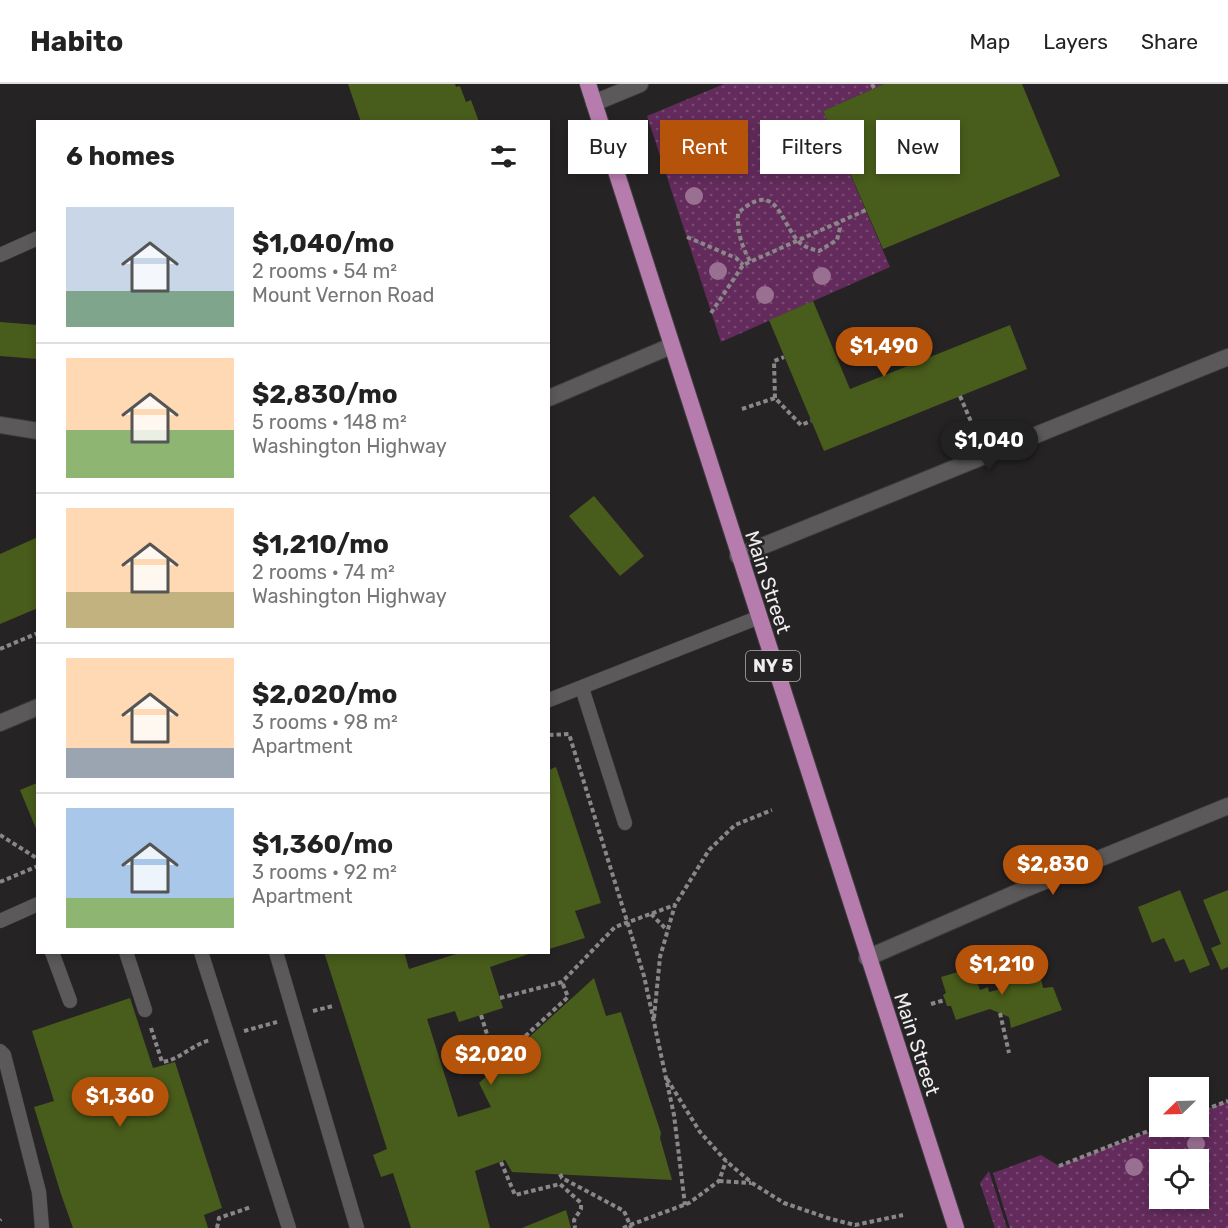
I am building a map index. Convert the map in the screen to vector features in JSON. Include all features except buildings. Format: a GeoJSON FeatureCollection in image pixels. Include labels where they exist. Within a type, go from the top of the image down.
{"type":"FeatureCollection","features":[{"type":"Feature","properties":{"kind":"main road","name":"Main Street"},"geometry":{"type":"LineString","coordinates":[[588,84],[867,958],[956,1228]]}},
{"type":"Feature","properties":{"kind":"street"},"geometry":{"type":"LineString","coordinates":[[594,103],[640,84]]}},
{"type":"Feature","properties":{"kind":"street"},"geometry":{"type":"LineString","coordinates":[[550,398],[671,346]]}},
{"type":"Feature","properties":{"kind":"street"},"geometry":{"type":"LineString","coordinates":[[738,556],[1228,357]]}},
{"type":"Feature","properties":{"kind":"street"},"geometry":{"type":"LineString","coordinates":[[0,425],[36,431]]}},
{"type":"Feature","properties":{"kind":"street"},"geometry":{"type":"LineString","coordinates":[[0,723],[36,708]]}},
{"type":"Feature","properties":{"kind":"street"},"geometry":{"type":"LineString","coordinates":[[867,958],[1035,884],[1228,806]]}},
{"type":"Feature","properties":{"kind":"lane"},"geometry":{"type":"LineString","coordinates":[[0,255],[36,238]]}},
{"type":"Feature","properties":{"kind":"lane"},"geometry":{"type":"LineString","coordinates":[[550,699],[758,618]]}},
{"type":"Feature","properties":{"kind":"lane"},"geometry":{"type":"LineString","coordinates":[[582,688],[625,823]]}},
{"type":"Feature","properties":{"kind":"lane"},"geometry":{"type":"LineString","coordinates":[[0,921],[36,908]]}},
{"type":"Feature","properties":{"kind":"lane"},"geometry":{"type":"LineString","coordinates":[[53,954],[70,1001]]}},
{"type":"Feature","properties":{"kind":"lane"},"geometry":{"type":"LineString","coordinates":[[127,954],[145,1010]]}},
{"type":"Feature","properties":{"kind":"lane"},"geometry":{"type":"LineString","coordinates":[[202,954],[290,1228]]}},
{"type":"Feature","properties":{"kind":"lane"},"geometry":{"type":"LineString","coordinates":[[277,954],[357,1228]]}},
{"type":"Feature","properties":{"kind":"lane"},"geometry":{"type":"LineString","coordinates":[[0,1051],[4,1055],[39,1192],[42,1228]]}},
{"type":"Feature","properties":{"kind":"path"},"geometry":{"type":"LineString","coordinates":[[750,261],[741,245],[738,223],[738,213],[749,203],[765,200],[777,205],[797,240],[806,248],[819,251],[829,247],[837,240],[840,228],[837,223]]}},
{"type":"Feature","properties":{"kind":"path"},"geometry":{"type":"LineString","coordinates":[[711,313],[742,265],[866,210]]}},
{"type":"Feature","properties":{"kind":"path"},"geometry":{"type":"LineString","coordinates":[[687,237],[736,258],[742,265]]}},
{"type":"Feature","properties":{"kind":"path"},"geometry":{"type":"LineString","coordinates":[[784,357],[774,361],[775,398],[801,425],[811,421]]}},
{"type":"Feature","properties":{"kind":"path"},"geometry":{"type":"LineString","coordinates":[[960,396],[985,455]]}},
{"type":"Feature","properties":{"kind":"path"},"geometry":{"type":"LineString","coordinates":[[742,409],[775,398]]}},
{"type":"Feature","properties":{"kind":"path"},"geometry":{"type":"LineString","coordinates":[[0,649],[36,634]]}},
{"type":"Feature","properties":{"kind":"path"},"geometry":{"type":"LineString","coordinates":[[550,735],[569,734],[628,922],[654,1021],[674,1115],[685,1205]]}},
{"type":"Feature","properties":{"kind":"path"},"geometry":{"type":"LineString","coordinates":[[654,1021],[660,957],[675,905],[709,850],[735,825],[772,810]]}},
{"type":"Feature","properties":{"kind":"path"},"geometry":{"type":"LineString","coordinates":[[0,836],[36,858]]}},
{"type":"Feature","properties":{"kind":"path"},"geometry":{"type":"LineString","coordinates":[[0,882],[36,867]]}},
{"type":"Feature","properties":{"kind":"path"},"geometry":{"type":"LineString","coordinates":[[500,998],[562,982],[615,927],[675,905]]}},
{"type":"Feature","properties":{"kind":"path"},"geometry":{"type":"LineString","coordinates":[[651,914],[667,930]]}},
{"type":"Feature","properties":{"kind":"path"},"geometry":{"type":"LineString","coordinates":[[481,1015],[496,1063],[568,997],[562,982]]}},
{"type":"Feature","properties":{"kind":"path"},"geometry":{"type":"LineString","coordinates":[[931,1004],[945,1000]]}},
{"type":"Feature","properties":{"kind":"path"},"geometry":{"type":"LineString","coordinates":[[145,1010],[162,1062],[173,1061],[197,1043],[333,1006]]}},
{"type":"Feature","properties":{"kind":"path"},"geometry":{"type":"LineString","coordinates":[[1000,1013],[1009,1053]]}},
{"type":"Feature","properties":{"kind":"path"},"geometry":{"type":"LineString","coordinates":[[665,1076],[700,1132],[726,1161],[752,1183],[784,1203],[855,1225],[903,1215]]}},
{"type":"Feature","properties":{"kind":"path"},"geometry":{"type":"LineString","coordinates":[[1209,1108],[1228,1101]]}},
{"type":"Feature","properties":{"kind":"path"},"geometry":{"type":"LineString","coordinates":[[1059,1166],[1149,1131]]}},
{"type":"Feature","properties":{"kind":"path"},"geometry":{"type":"LineString","coordinates":[[623,1228],[685,1205],[719,1181],[726,1161]]}},
{"type":"Feature","properties":{"kind":"path"},"geometry":{"type":"LineString","coordinates":[[501,1162],[515,1195],[560,1184]]}},
{"type":"Feature","properties":{"kind":"path"},"geometry":{"type":"LineString","coordinates":[[560,1184],[561,1176],[624,1210],[630,1227]]}},
{"type":"Feature","properties":{"kind":"path"},"geometry":{"type":"LineString","coordinates":[[719,1181],[752,1183]]}},
{"type":"Feature","properties":{"kind":"path"},"geometry":{"type":"LineString","coordinates":[[560,1184],[581,1203],[582,1209],[574,1220],[575,1228]]}},
{"type":"Feature","properties":{"kind":"path"},"geometry":{"type":"LineString","coordinates":[[217,1228],[219,1218],[251,1207]]}},
{"type":"Feature","properties":{"kind":"shaded area"},"geometry":{"type":"Polygon","coordinates":[[[724,84],[884,84],[823,111],[827,120],[760,120],[760,174],[850,174],[890,267],[721,342],[666,174],[748,174],[748,120],[660,120],[660,156],[647,116],[724,84]]]}},
{"type":"Feature","properties":{"kind":"shaded area"},"geometry":{"type":"Polygon","coordinates":[[[1228,1101],[1228,1228],[1010,1228],[993,1173],[1041,1155],[1059,1166],[1149,1132],[1149,1137],[1209,1137],[1209,1108],[1228,1101]]]}},
{"type":"Feature","properties":{"kind":"shaded area"},"geometry":{"type":"Polygon","coordinates":[[[989,1171],[1007,1228],[995,1228],[980,1183],[989,1171]]]}}]}
